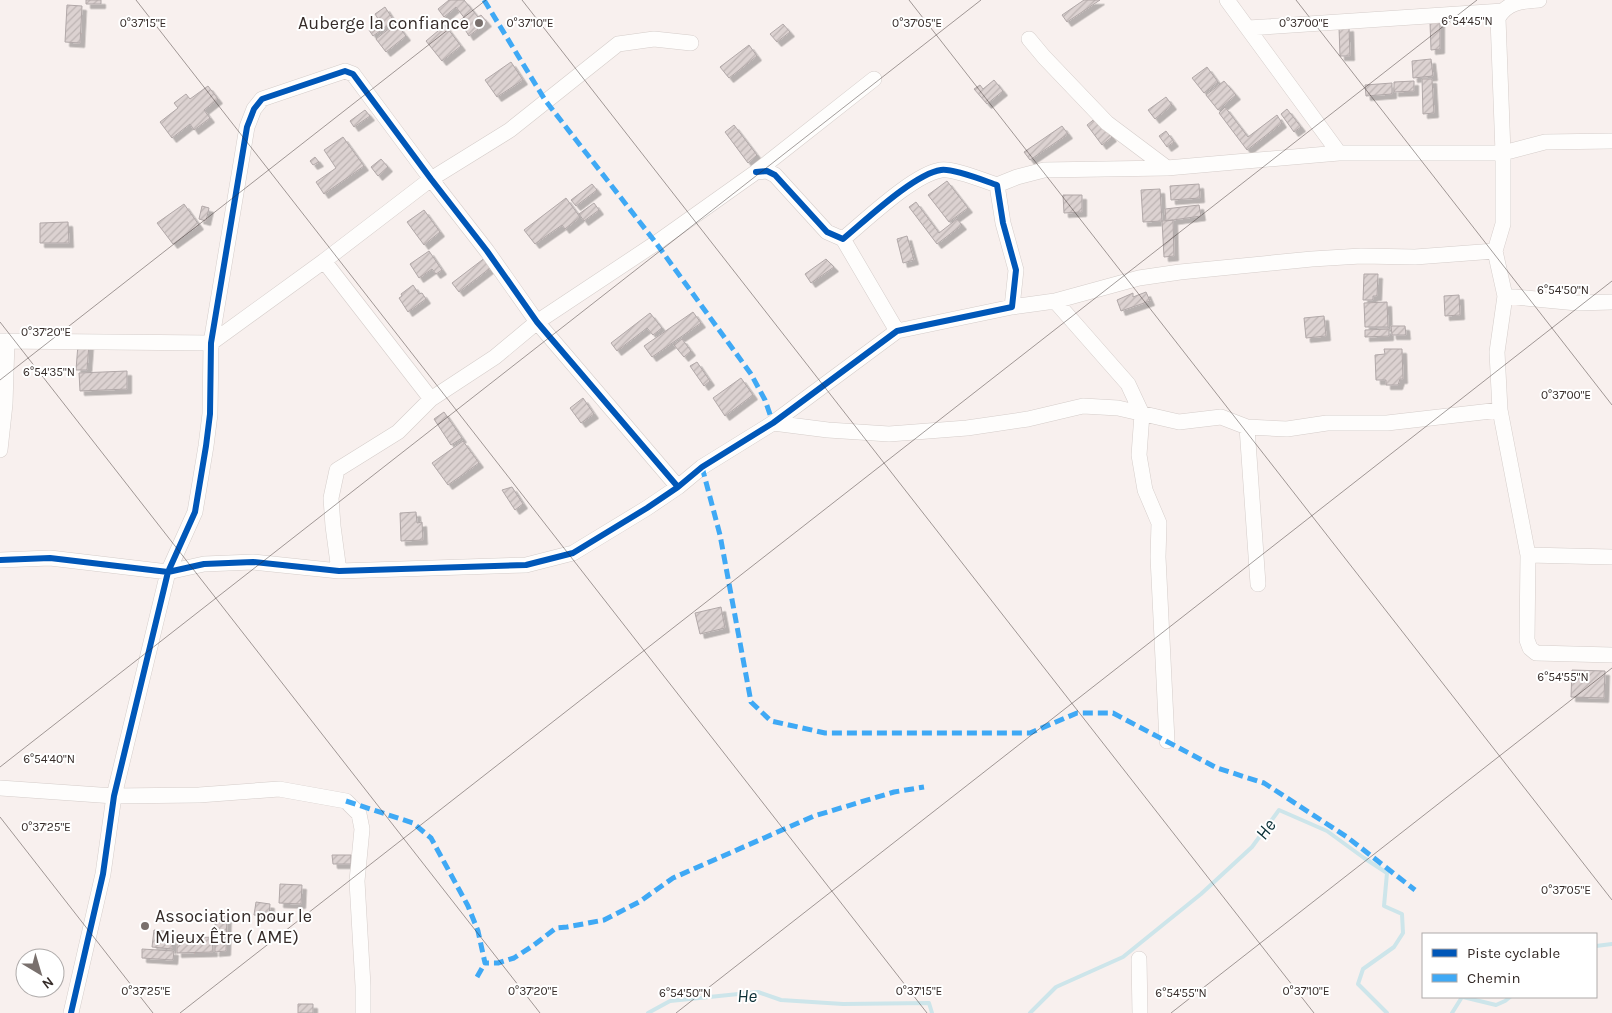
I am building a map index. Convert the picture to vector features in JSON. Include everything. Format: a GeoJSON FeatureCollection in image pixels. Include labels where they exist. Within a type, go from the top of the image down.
{"type":"FeatureCollection","features":[{"type":"Feature","properties":{"kind":"street"},"geometry":{"type":"LineString","coordinates":[[1227,0],[1339,153]]}},
{"type":"Feature","properties":{"kind":"street"},"geometry":{"type":"LineString","coordinates":[[1539,0],[1526,0],[1510,4],[1498,18],[1503,152],[1503,224],[1495,250],[1505,296],[1497,352],[1500,410],[1528,555],[1527,640],[1530,648],[1536,653],[1612,655]]}},
{"type":"Feature","properties":{"kind":"street"},"geometry":{"type":"LineString","coordinates":[[1248,28],[1503,10]]}},
{"type":"Feature","properties":{"kind":"street"},"geometry":{"type":"LineString","coordinates":[[0,450],[5,404],[3,341],[211,343],[324,261],[431,179],[510,130],[618,44],[654,39],[691,43]]}},
{"type":"Feature","properties":{"kind":"street"},"geometry":{"type":"LineString","coordinates":[[1029,39],[1107,124],[1167,168]]}},
{"type":"Feature","properties":{"kind":"street"},"geometry":{"type":"LineString","coordinates":[[71,1013],[103,874],[114,796],[168,572],[195,512],[210,414],[211,343],[247,127],[254,109],[262,99],[337,73],[345,71],[353,74],[487,251],[537,322],[678,486]]}},
{"type":"Feature","properties":{"kind":"street"},"geometry":{"type":"LineString","coordinates":[[339,571],[331,498],[337,470],[398,432],[431,399],[495,357],[537,322],[656,243],[756,172],[874,79]]}},
{"type":"Feature","properties":{"kind":"street"},"geometry":{"type":"LineString","coordinates":[[843,238],[917,179],[942,170],[997,185],[1016,177],[1044,170],[1167,168],[1339,153],[1503,152],[1544,142],[1612,141]]}},
{"type":"Feature","properties":{"kind":"street"},"geometry":{"type":"LineString","coordinates":[[756,172],[767,171],[775,175],[827,232],[843,238],[897,331]]}},
{"type":"Feature","properties":{"kind":"street"},"geometry":{"type":"LineString","coordinates":[[997,185],[1003,223],[1016,270],[1012,307]]}},
{"type":"Feature","properties":{"kind":"street"},"geometry":{"type":"LineString","coordinates":[[0,560],[50,558],[168,572],[204,564],[253,562],[339,571],[526,565],[573,553],[647,508],[702,466],[773,423],[897,331],[1012,307],[1054,301],[1139,278],[1188,271],[1312,259],[1360,256],[1415,257],[1495,250]]}},
{"type":"Feature","properties":{"kind":"street"},"geometry":{"type":"LineString","coordinates":[[324,261],[431,399]]}},
{"type":"Feature","properties":{"kind":"street"},"geometry":{"type":"LineString","coordinates":[[1505,296],[1577,303],[1612,302]]}},
{"type":"Feature","properties":{"kind":"street"},"geometry":{"type":"LineString","coordinates":[[1054,301],[1128,384],[1142,414],[1139,455],[1145,490],[1159,523],[1158,557],[1167,741]]}},
{"type":"Feature","properties":{"kind":"street"},"geometry":{"type":"LineString","coordinates":[[773,423],[828,430],[889,434],[967,428],[1019,420],[1083,406],[1118,408],[1179,422],[1221,417],[1247,427],[1287,430],[1327,423],[1387,423],[1500,410]]}},
{"type":"Feature","properties":{"kind":"street"},"geometry":{"type":"LineString","coordinates":[[1247,427],[1258,584]]}},
{"type":"Feature","properties":{"kind":"street"},"geometry":{"type":"LineString","coordinates":[[1528,555],[1612,557]]}},
{"type":"Feature","properties":{"kind":"street"},"geometry":{"type":"LineString","coordinates":[[0,788],[114,796],[200,794],[279,789],[346,801],[359,814],[362,828],[357,881],[363,1013]]}},
{"type":"Feature","properties":{"kind":"street"},"geometry":{"type":"LineString","coordinates":[[1140,959],[1140,1013]]}},
{"type":"Feature","properties":{"kind":"building"},"geometry":{"type":"Polygon","coordinates":[[[86,0],[101,0],[101,4],[86,4],[86,0]]]}},
{"type":"Feature","properties":{"kind":"building"},"geometry":{"type":"Polygon","coordinates":[[[449,0],[464,0],[478,17],[481,15],[487,22],[469,36],[464,28],[469,24],[456,7],[444,17],[438,9],[449,0]]]}},
{"type":"Feature","properties":{"kind":"building"},"geometry":{"type":"Polygon","coordinates":[[[1084,0],[1100,0],[1067,22],[1062,15],[1084,0]]]}},
{"type":"Feature","properties":{"kind":"building"},"geometry":{"type":"Polygon","coordinates":[[[67,5],[82,6],[80,43],[65,42],[67,5]]]}},
{"type":"Feature","properties":{"kind":"building"},"geometry":{"type":"Polygon","coordinates":[[[385,7],[394,21],[373,36],[369,30],[380,22],[375,14],[385,7]]]}},
{"type":"Feature","properties":{"kind":"building"},"geometry":{"type":"Polygon","coordinates":[[[1430,22],[1440,22],[1440,49],[1431,50],[1430,22]]]}},
{"type":"Feature","properties":{"kind":"building"},"geometry":{"type":"Polygon","coordinates":[[[396,23],[406,36],[386,52],[376,39],[396,23]]]}},
{"type":"Feature","properties":{"kind":"building"},"geometry":{"type":"Polygon","coordinates":[[[783,24],[790,32],[777,42],[770,34],[783,24]]]}},
{"type":"Feature","properties":{"kind":"building"},"geometry":{"type":"Polygon","coordinates":[[[445,25],[461,46],[442,61],[426,41],[445,25]]]}},
{"type":"Feature","properties":{"kind":"building"},"geometry":{"type":"Polygon","coordinates":[[[1349,27],[1350,56],[1340,56],[1339,28],[1349,27]]]}},
{"type":"Feature","properties":{"kind":"building"},"geometry":{"type":"Polygon","coordinates":[[[749,45],[757,56],[729,78],[720,67],[749,45]]]}},
{"type":"Feature","properties":{"kind":"building"},"geometry":{"type":"Polygon","coordinates":[[[1431,59],[1433,76],[1413,78],[1412,61],[1431,59]]]}},
{"type":"Feature","properties":{"kind":"building"},"geometry":{"type":"Polygon","coordinates":[[[511,62],[523,80],[497,97],[485,80],[511,62]]]}},
{"type":"Feature","properties":{"kind":"building"},"geometry":{"type":"Polygon","coordinates":[[[1207,67],[1218,82],[1204,93],[1192,78],[1207,67]]]}},
{"type":"Feature","properties":{"kind":"building"},"geometry":{"type":"Polygon","coordinates":[[[1422,79],[1432,79],[1434,113],[1423,114],[1422,79]]]}},
{"type":"Feature","properties":{"kind":"building"},"geometry":{"type":"Polygon","coordinates":[[[994,80],[1003,91],[987,104],[974,89],[980,85],[983,89],[994,80]]]}},
{"type":"Feature","properties":{"kind":"building"},"geometry":{"type":"Polygon","coordinates":[[[1224,81],[1236,95],[1218,110],[1206,95],[1224,81]]]}},
{"type":"Feature","properties":{"kind":"building"},"geometry":{"type":"Polygon","coordinates":[[[1414,81],[1414,91],[1394,92],[1394,82],[1414,81]]]}},
{"type":"Feature","properties":{"kind":"building"},"geometry":{"type":"Polygon","coordinates":[[[1392,83],[1392,94],[1366,96],[1365,85],[1392,83]]]}},
{"type":"Feature","properties":{"kind":"building"},"geometry":{"type":"Polygon","coordinates":[[[208,86],[218,99],[204,110],[210,118],[194,130],[190,124],[172,138],[160,122],[178,108],[174,103],[186,94],[190,99],[208,86]]]}},
{"type":"Feature","properties":{"kind":"building"},"geometry":{"type":"Polygon","coordinates":[[[1166,97],[1172,105],[1155,119],[1148,110],[1166,97]]]}},
{"type":"Feature","properties":{"kind":"building"},"geometry":{"type":"Polygon","coordinates":[[[1225,107],[1248,137],[1277,115],[1282,123],[1247,150],[1219,113],[1225,107]]]}},
{"type":"Feature","properties":{"kind":"building"},"geometry":{"type":"Polygon","coordinates":[[[1287,109],[1301,127],[1294,132],[1281,114],[1287,109]]]}},
{"type":"Feature","properties":{"kind":"building"},"geometry":{"type":"Polygon","coordinates":[[[365,110],[370,116],[354,127],[350,121],[365,110]]]}},
{"type":"Feature","properties":{"kind":"building"},"geometry":{"type":"Polygon","coordinates":[[[1097,117],[1112,137],[1102,145],[1087,125],[1097,117]]]}},
{"type":"Feature","properties":{"kind":"building"},"geometry":{"type":"Polygon","coordinates":[[[734,125],[757,155],[748,163],[725,132],[734,125]]]}},
{"type":"Feature","properties":{"kind":"building"},"geometry":{"type":"Polygon","coordinates":[[[1062,126],[1068,134],[1030,160],[1024,152],[1062,126]]]}},
{"type":"Feature","properties":{"kind":"building"},"geometry":{"type":"Polygon","coordinates":[[[1166,131],[1174,142],[1167,147],[1159,136],[1166,131]]]}},
{"type":"Feature","properties":{"kind":"building"},"geometry":{"type":"Polygon","coordinates":[[[343,137],[364,166],[324,194],[316,182],[336,168],[324,150],[343,137]]]}},
{"type":"Feature","properties":{"kind":"building"},"geometry":{"type":"Polygon","coordinates":[[[315,157],[319,162],[313,165],[310,161],[315,157]]]}},
{"type":"Feature","properties":{"kind":"building"},"geometry":{"type":"Polygon","coordinates":[[[381,159],[388,167],[378,176],[371,167],[381,159]]]}},
{"type":"Feature","properties":{"kind":"building"},"geometry":{"type":"Polygon","coordinates":[[[947,181],[968,208],[949,222],[928,195],[947,181]]]}},
{"type":"Feature","properties":{"kind":"building"},"geometry":{"type":"Polygon","coordinates":[[[592,184],[597,190],[576,206],[571,200],[592,184]]]}},
{"type":"Feature","properties":{"kind":"building"},"geometry":{"type":"Polygon","coordinates":[[[1199,184],[1200,198],[1171,200],[1170,186],[1199,184]]]}},
{"type":"Feature","properties":{"kind":"building"},"geometry":{"type":"Polygon","coordinates":[[[1160,189],[1162,221],[1143,222],[1141,190],[1160,189]]]}},
{"type":"Feature","properties":{"kind":"building"},"geometry":{"type":"Polygon","coordinates":[[[1063,195],[1082,195],[1082,212],[1064,213],[1063,195]]]}},
{"type":"Feature","properties":{"kind":"building"},"geometry":{"type":"Polygon","coordinates":[[[566,198],[580,217],[565,229],[562,225],[535,244],[524,230],[566,198]]]}},
{"type":"Feature","properties":{"kind":"building"},"geometry":{"type":"Polygon","coordinates":[[[916,202],[939,233],[957,219],[962,225],[937,244],[909,207],[916,202]]]}},
{"type":"Feature","properties":{"kind":"building"},"geometry":{"type":"Polygon","coordinates":[[[594,203],[599,210],[584,221],[579,214],[594,203]]]}},
{"type":"Feature","properties":{"kind":"building"},"geometry":{"type":"Polygon","coordinates":[[[184,204],[199,225],[173,244],[157,223],[184,204]]]}},
{"type":"Feature","properties":{"kind":"building"},"geometry":{"type":"Polygon","coordinates":[[[1199,205],[1201,216],[1166,221],[1165,209],[1199,205]]]}},
{"type":"Feature","properties":{"kind":"building"},"geometry":{"type":"Polygon","coordinates":[[[202,206],[209,208],[206,221],[199,219],[202,206]]]}},
{"type":"Feature","properties":{"kind":"building"},"geometry":{"type":"Polygon","coordinates":[[[424,210],[440,232],[424,245],[407,222],[424,210]]]}},
{"type":"Feature","properties":{"kind":"building"},"geometry":{"type":"Polygon","coordinates":[[[1173,220],[1174,256],[1164,257],[1162,221],[1173,220]]]}},
{"type":"Feature","properties":{"kind":"building"},"geometry":{"type":"Polygon","coordinates":[[[68,222],[69,243],[40,243],[40,223],[68,222]]]}},
{"type":"Feature","properties":{"kind":"building"},"geometry":{"type":"Polygon","coordinates":[[[907,236],[914,260],[903,263],[897,239],[907,236]]]}},
{"type":"Feature","properties":{"kind":"building"},"geometry":{"type":"Polygon","coordinates":[[[429,251],[442,270],[436,274],[432,269],[419,278],[410,264],[429,251]]]}},
{"type":"Feature","properties":{"kind":"building"},"geometry":{"type":"Polygon","coordinates":[[[486,257],[493,266],[459,292],[452,283],[486,257]]]}},
{"type":"Feature","properties":{"kind":"building"},"geometry":{"type":"Polygon","coordinates":[[[826,259],[834,267],[811,283],[805,274],[826,259]]]}},
{"type":"Feature","properties":{"kind":"building"},"geometry":{"type":"Polygon","coordinates":[[[1364,274],[1378,274],[1377,296],[1373,296],[1373,300],[1363,300],[1364,274]]]}},
{"type":"Feature","properties":{"kind":"building"},"geometry":{"type":"Polygon","coordinates":[[[413,285],[419,294],[422,293],[426,299],[408,312],[399,298],[402,296],[401,294],[413,285]]]}},
{"type":"Feature","properties":{"kind":"building"},"geometry":{"type":"Polygon","coordinates":[[[1146,292],[1150,301],[1121,311],[1117,300],[1133,293],[1133,297],[1146,292]]]}},
{"type":"Feature","properties":{"kind":"building"},"geometry":{"type":"Polygon","coordinates":[[[1459,295],[1460,315],[1445,316],[1444,296],[1459,295]]]}},
{"type":"Feature","properties":{"kind":"building"},"geometry":{"type":"Polygon","coordinates":[[[1387,302],[1388,327],[1365,327],[1364,303],[1387,302]]]}},
{"type":"Feature","properties":{"kind":"building"},"geometry":{"type":"Polygon","coordinates":[[[693,312],[701,323],[652,357],[644,346],[693,312]]]}},
{"type":"Feature","properties":{"kind":"building"},"geometry":{"type":"Polygon","coordinates":[[[650,313],[662,328],[653,335],[647,328],[617,351],[611,343],[650,313]]]}},
{"type":"Feature","properties":{"kind":"building"},"geometry":{"type":"Polygon","coordinates":[[[1324,316],[1326,336],[1306,338],[1304,318],[1324,316]]]}},
{"type":"Feature","properties":{"kind":"building"},"geometry":{"type":"Polygon","coordinates":[[[1391,326],[1405,326],[1406,335],[1392,335],[1391,326]]]}},
{"type":"Feature","properties":{"kind":"building"},"geometry":{"type":"Polygon","coordinates":[[[1389,329],[1389,336],[1365,337],[1365,330],[1389,329]]]}},
{"type":"Feature","properties":{"kind":"building"},"geometry":{"type":"Polygon","coordinates":[[[682,339],[691,351],[684,357],[674,345],[682,339]]]}},
{"type":"Feature","properties":{"kind":"building"},"geometry":{"type":"Polygon","coordinates":[[[78,344],[89,344],[87,370],[76,370],[78,344]]]}},
{"type":"Feature","properties":{"kind":"building"},"geometry":{"type":"Polygon","coordinates":[[[1384,349],[1402,349],[1403,379],[1400,379],[1398,385],[1386,385],[1386,380],[1376,380],[1375,355],[1385,354],[1384,349]]]}},
{"type":"Feature","properties":{"kind":"building"},"geometry":{"type":"Polygon","coordinates":[[[697,362],[710,381],[704,386],[690,366],[697,362]]]}},
{"type":"Feature","properties":{"kind":"building"},"geometry":{"type":"Polygon","coordinates":[[[127,371],[127,389],[80,391],[79,373],[127,371]]]}},
{"type":"Feature","properties":{"kind":"building"},"geometry":{"type":"Polygon","coordinates":[[[741,378],[753,395],[725,416],[713,398],[741,378]]]}},
{"type":"Feature","properties":{"kind":"building"},"geometry":{"type":"Polygon","coordinates":[[[583,398],[594,414],[581,423],[570,408],[583,398]]]}},
{"type":"Feature","properties":{"kind":"building"},"geometry":{"type":"Polygon","coordinates":[[[444,412],[462,438],[451,445],[434,419],[444,412]]]}},
{"type":"Feature","properties":{"kind":"building"},"geometry":{"type":"Polygon","coordinates":[[[463,441],[479,463],[448,485],[432,463],[463,441]]]}},
{"type":"Feature","properties":{"kind":"building"},"geometry":{"type":"Polygon","coordinates":[[[512,487],[523,504],[515,510],[502,490],[512,487]]]}},
{"type":"Feature","properties":{"kind":"building"},"geometry":{"type":"Polygon","coordinates":[[[416,512],[417,523],[422,522],[423,540],[401,541],[400,513],[416,512]]]}},
{"type":"Feature","properties":{"kind":"building"},"geometry":{"type":"Polygon","coordinates":[[[721,607],[725,628],[700,634],[695,613],[721,607]]]}},
{"type":"Feature","properties":{"kind":"building"},"geometry":{"type":"Polygon","coordinates":[[[1572,670],[1605,671],[1604,698],[1571,697],[1572,670]]]}},
{"type":"Feature","properties":{"kind":"building"},"geometry":{"type":"Polygon","coordinates":[[[332,855],[351,855],[351,864],[333,864],[332,855]]]}},
{"type":"Feature","properties":{"kind":"building"},"geometry":{"type":"Polygon","coordinates":[[[280,884],[302,885],[301,904],[279,903],[280,884]]]}},
{"type":"Feature","properties":{"kind":"building"},"geometry":{"type":"Polygon","coordinates":[[[256,902],[270,904],[269,917],[254,915],[256,902]]]}},
{"type":"Feature","properties":{"kind":"building"},"geometry":{"type":"Polygon","coordinates":[[[215,914],[227,914],[226,951],[215,952],[215,914]]]}},
{"type":"Feature","properties":{"kind":"building"},"geometry":{"type":"Polygon","coordinates":[[[154,930],[174,932],[172,949],[152,947],[154,930]]]}},
{"type":"Feature","properties":{"kind":"building"},"geometry":{"type":"Polygon","coordinates":[[[212,937],[213,952],[177,953],[177,939],[212,937]]]}},
{"type":"Feature","properties":{"kind":"building"},"geometry":{"type":"Polygon","coordinates":[[[142,949],[174,951],[173,960],[142,958],[142,949]]]}},
{"type":"Feature","properties":{"kind":"building"},"geometry":{"type":"Polygon","coordinates":[[[298,1004],[313,1004],[313,1013],[298,1013],[298,1004]]]}},
{"type":"Feature","properties":{"kind":"waterway","name":"He"},"geometry":{"type":"LineString","coordinates":[[1030,1013],[1056,987],[1123,957],[1201,894],[1252,847],[1279,810],[1327,831],[1387,873],[1384,906],[1402,914],[1403,933],[1394,947],[1363,969],[1358,984],[1387,1013]]}},
{"type":"Feature","properties":{"kind":"waterway","name":"He"},"geometry":{"type":"LineString","coordinates":[[1597,946],[1612,944]]}},
{"type":"Feature","properties":{"kind":"waterway","name":"He"},"geometry":{"type":"LineString","coordinates":[[648,1013],[670,1001],[758,992],[781,1000],[843,1004],[929,1003],[932,1013]]}},
{"type":"Feature","properties":{"kind":"waterway","name":"He"},"geometry":{"type":"LineString","coordinates":[[1452,1013],[1461,998]]}},
{"type":"Feature","properties":{"kind":"waterway","name":"He"},"geometry":{"type":"LineString","coordinates":[[1467,998],[1496,1005],[1509,998]]}},
{"type":"Feature","properties":{"kind":"marked path"},"geometry":{"type":"LineString","coordinates":[[484,0],[545,100],[656,243],[751,374],[765,400],[773,423]]}},
{"type":"Feature","properties":{"kind":"marked path"},"geometry":{"type":"LineString","coordinates":[[702,467],[720,535],[751,702],[771,721],[825,733],[1030,733],[1077,713],[1113,713],[1217,768],[1264,783],[1347,837],[1415,890]]}},
{"type":"Feature","properties":{"kind":"marked path"},"geometry":{"type":"LineString","coordinates":[[346,801],[413,823],[431,838],[468,906],[478,931],[485,963],[498,963],[514,958],[556,928],[604,920],[639,902],[673,878],[814,816],[894,792],[924,787]]}},
{"type":"Feature","properties":{"kind":"marked path"},"geometry":{"type":"LineString","coordinates":[[477,977],[485,963]]}},
{"type":"Feature","properties":{"kind":"cycle path"},"geometry":{"type":"LineString","coordinates":[[0,560],[50,558],[168,572],[195,512],[210,414],[211,343],[247,127],[254,109],[262,99],[345,71],[353,74],[487,251],[537,322],[678,487]]}},
{"type":"Feature","properties":{"kind":"cycle path"},"geometry":{"type":"LineString","coordinates":[[71,1013],[103,874],[114,796],[168,572],[204,564],[253,562],[339,571],[526,565],[573,553],[647,508],[678,487],[702,467],[773,423],[897,331],[1012,307],[1016,270],[1003,223],[997,185],[953,171],[941,170],[930,173],[890,199],[843,239],[827,232],[775,175],[767,171],[756,172]]}},
{"type":"Feature","properties":{"kind":"place","name":"Auberge la confiance"},"geometry":{"type":"Point","coordinates":[479,23]}},
{"type":"Feature","properties":{"kind":"place","name":"Association pour le Mieux Être ( AME)"},"geometry":{"type":"Point","coordinates":[145,926]}}]}
